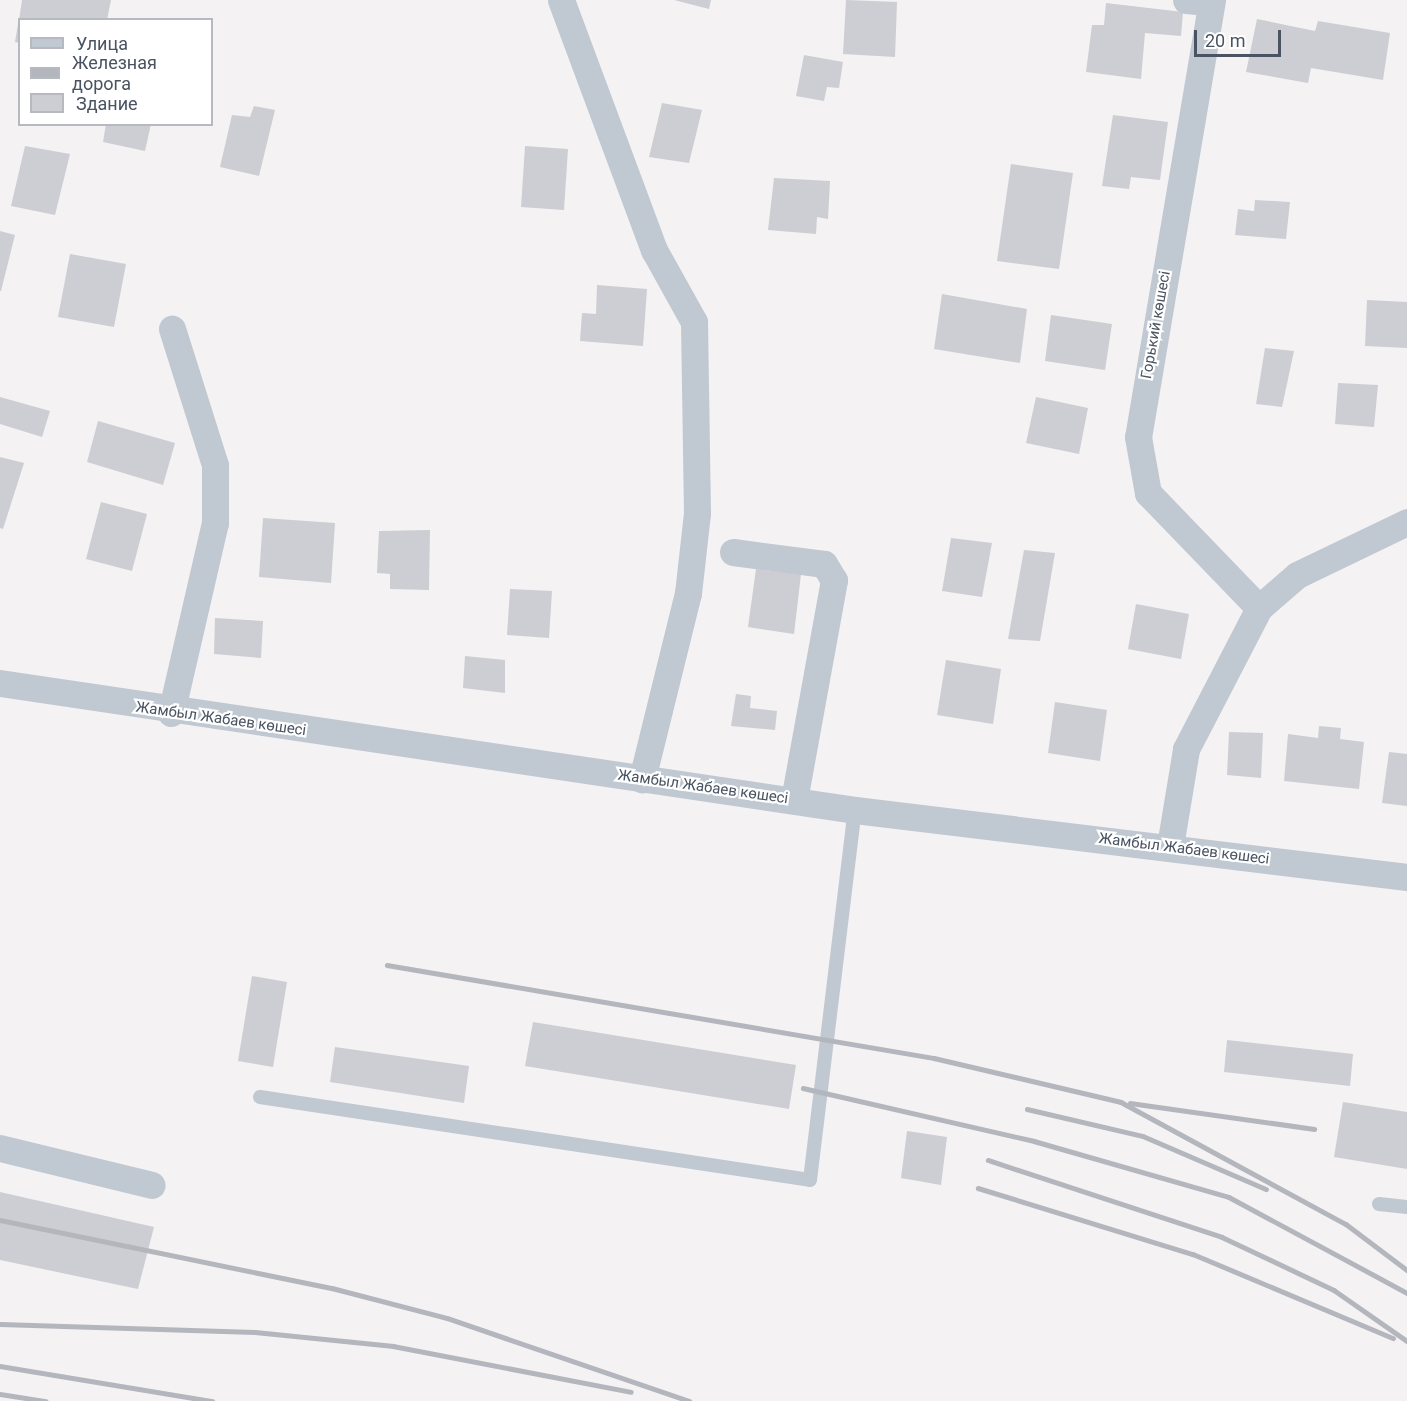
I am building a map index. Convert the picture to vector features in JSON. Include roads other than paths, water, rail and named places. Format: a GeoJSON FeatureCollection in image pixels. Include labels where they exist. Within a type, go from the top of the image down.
{"type":"FeatureCollection","features":[{"type":"Feature","properties":{"kind":"street"},"geometry":{"type":"LineString","coordinates":[[561,0],[654,250],[694,322],[697,513],[689,581],[642,779]]}},
{"type":"Feature","properties":{"kind":"street","name":"Горький көшесі"},"geometry":{"type":"LineString","coordinates":[[1203,1],[1137,437],[1148,493],[1259,608]]}},
{"type":"Feature","properties":{"kind":"street"},"geometry":{"type":"LineString","coordinates":[[171,712],[215,523],[215,465],[172,329]]}},
{"type":"Feature","properties":{"kind":"street"},"geometry":{"type":"LineString","coordinates":[[1170,846],[1186,749],[1259,608],[1297,575],[1407,522]]}},
{"type":"Feature","properties":{"kind":"street"},"geometry":{"type":"LineString","coordinates":[[734,552],[824,564],[834,580],[794,800]]}},
{"type":"Feature","properties":{"kind":"street","name":"Жамбыл Жабаев көшесі"},"geometry":{"type":"LineString","coordinates":[[0,683],[171,712],[855,810],[1170,846],[1407,877]]}},
{"type":"Feature","properties":{"kind":"street"},"geometry":{"type":"LineString","coordinates":[[0,1148],[152,1185]]}},
{"type":"Feature","properties":{"kind":"lane"},"geometry":{"type":"LineString","coordinates":[[260,1097],[810,1180],[855,810]]}},
{"type":"Feature","properties":{"kind":"lane"},"geometry":{"type":"LineString","coordinates":[[1379,1204],[1407,1208]]}},
{"type":"Feature","properties":{"kind":"railway"},"geometry":{"type":"LineString","coordinates":[[387,965],[934,1058],[1121,1102],[1346,1224],[1407,1270]]}},
{"type":"Feature","properties":{"kind":"railway"},"geometry":{"type":"LineString","coordinates":[[803,1088],[1034,1141],[1229,1197],[1407,1293]]}},
{"type":"Feature","properties":{"kind":"railway"},"geometry":{"type":"LineString","coordinates":[[1130,1103],[1314,1129]]}},
{"type":"Feature","properties":{"kind":"railway"},"geometry":{"type":"LineString","coordinates":[[1027,1109],[1143,1136],[1266,1189]]}},
{"type":"Feature","properties":{"kind":"railway"},"geometry":{"type":"LineString","coordinates":[[988,1160],[1222,1237],[1334,1290],[1407,1341]]}},
{"type":"Feature","properties":{"kind":"railway"},"geometry":{"type":"LineString","coordinates":[[978,1188],[1193,1254],[1393,1338]]}},
{"type":"Feature","properties":{"kind":"railway"},"geometry":{"type":"LineString","coordinates":[[0,1220],[332,1288],[447,1318],[689,1401]]}},
{"type":"Feature","properties":{"kind":"railway"},"geometry":{"type":"LineString","coordinates":[[0,1324],[255,1332],[393,1346],[631,1392]]}},
{"type":"Feature","properties":{"kind":"railway"},"geometry":{"type":"LineString","coordinates":[[0,1366],[212,1401]]}},
{"type":"Feature","properties":{"kind":"railway"},"geometry":{"type":"LineString","coordinates":[[0,1394],[45,1401]]}}]}
